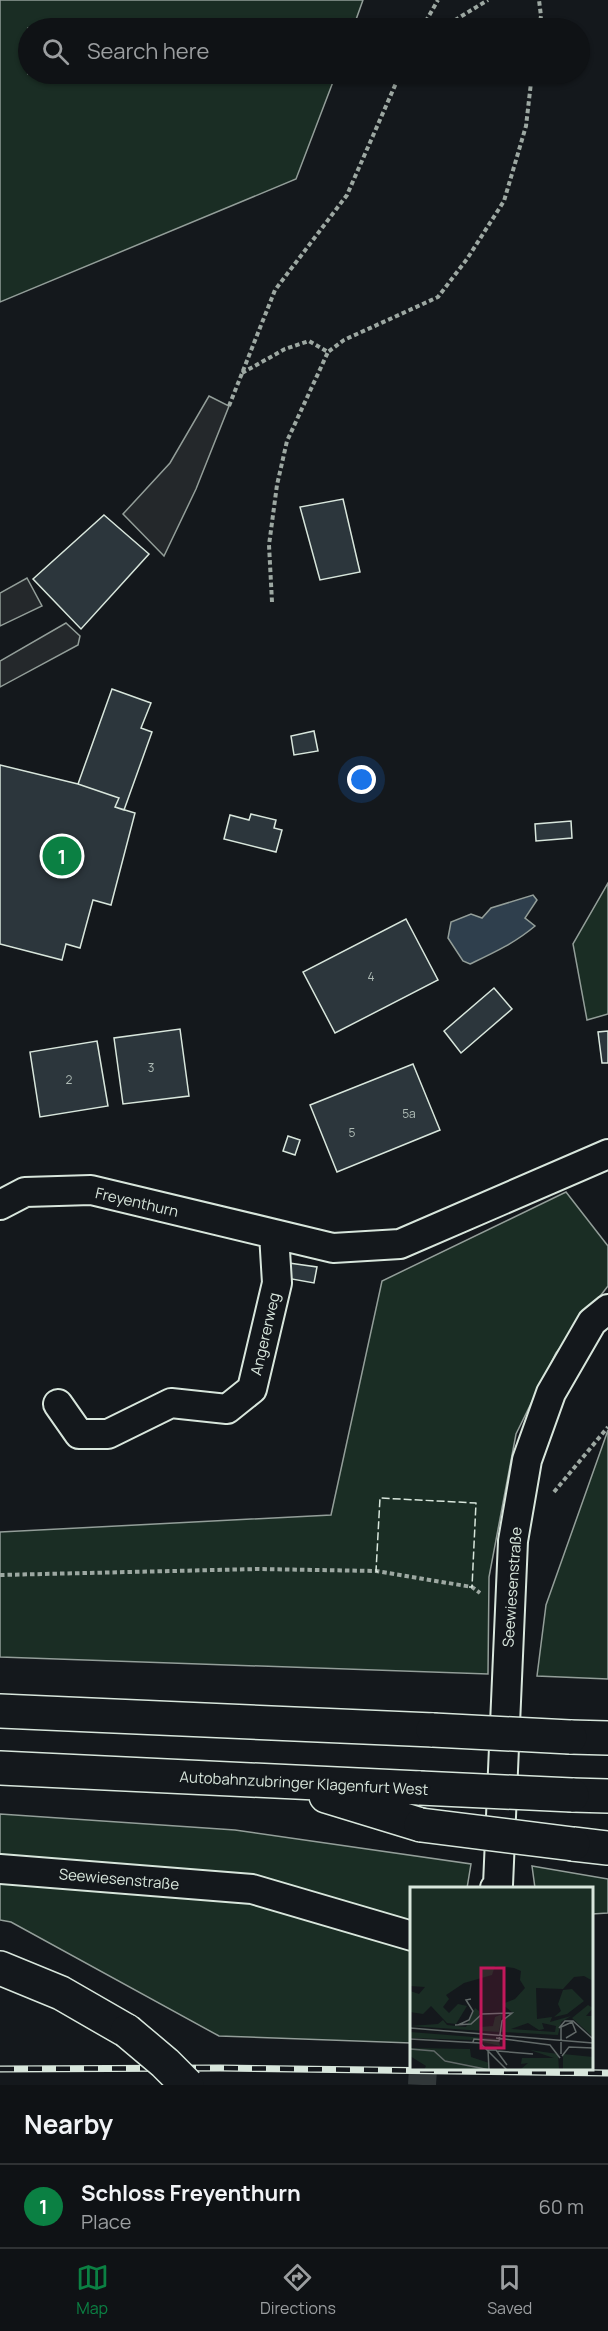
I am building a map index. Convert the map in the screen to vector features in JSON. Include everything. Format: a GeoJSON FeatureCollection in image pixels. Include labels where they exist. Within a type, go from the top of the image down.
{"type":"FeatureCollection","features":[{"type":"Feature","properties":{"kind":"main road"},"geometry":{"type":"LineString","coordinates":[[0,1711],[608,1738]]}},
{"type":"Feature","properties":{"kind":"main road","name":"Autobahnzubringer Klagenfurt West"},"geometry":{"type":"LineString","coordinates":[[0,1768],[608,1796]]}},
{"type":"Feature","properties":{"kind":"main road"},"geometry":{"type":"LineString","coordinates":[[282,1782],[422,1825],[608,1848]]}},
{"type":"Feature","properties":{"kind":"main road"},"geometry":{"type":"LineString","coordinates":[[0,1968],[61,1993],[127,2031],[187,2085]]}},
{"type":"Feature","properties":{"kind":"street"},"geometry":{"type":"LineString","coordinates":[[274,1234],[333,1248],[400,1244],[608,1154]]}},
{"type":"Feature","properties":{"kind":"street","name":"Freyenthurn"},"geometry":{"type":"LineString","coordinates":[[0,1205],[25,1192],[91,1190],[274,1234]]}},
{"type":"Feature","properties":{"kind":"street","name":"Angererweg"},"geometry":{"type":"LineString","coordinates":[[57,1404],[79,1434],[108,1434],[171,1403],[227,1409],[252,1389],[277,1283],[274,1234]]}},
{"type":"Feature","properties":{"kind":"street","name":"Seewiesenstraße"},"geometry":{"type":"LineString","coordinates":[[496,1887],[498,1885],[513,1541],[527,1460],[551,1393],[592,1322],[608,1309]]}},
{"type":"Feature","properties":{"kind":"street","name":"Seewiesenstraße"},"geometry":{"type":"LineString","coordinates":[[0,1869],[252,1889],[410,1936]]}},
{"type":"Feature","properties":{"kind":"path"},"geometry":{"type":"LineString","coordinates":[[428,18],[438,0]]}},
{"type":"Feature","properties":{"kind":"path"},"geometry":{"type":"LineString","coordinates":[[458,18],[488,0]]}},
{"type":"Feature","properties":{"kind":"path"},"geometry":{"type":"LineString","coordinates":[[539,0],[541,18]]}},
{"type":"Feature","properties":{"kind":"path"},"geometry":{"type":"LineString","coordinates":[[229,406],[275,290],[347,195],[396,84]]}},
{"type":"Feature","properties":{"kind":"path"},"geometry":{"type":"LineString","coordinates":[[272,602],[269,545],[277,485],[287,441],[328,352],[344,340],[438,297],[467,259],[504,201],[526,126],[531,84]]}},
{"type":"Feature","properties":{"kind":"path"},"geometry":{"type":"LineString","coordinates":[[242,373],[285,349],[309,341],[328,352]]}},
{"type":"Feature","properties":{"kind":"path"},"geometry":{"type":"LineString","coordinates":[[548,1498],[608,1427]]}},
{"type":"Feature","properties":{"kind":"path"},"geometry":{"type":"LineString","coordinates":[[0,1575],[258,1569],[376,1571],[472,1587],[509,1614]]}},
{"type":"Feature","properties":{"kind":"green space"},"geometry":{"type":"Polygon","coordinates":[[[0,0],[363,0],[357,18],[18,18],[18,84],[332,84],[296,179],[0,302],[0,0]]]}},
{"type":"Feature","properties":{"kind":"green space"},"geometry":{"type":"Polygon","coordinates":[[[608,883],[608,1014],[587,1020],[573,944],[608,883]]]}},
{"type":"Feature","properties":{"kind":"green space"},"geometry":{"type":"Polygon","coordinates":[[[566,1192],[608,1246],[608,1286],[556,1353],[516,1434],[489,1577],[488,1674],[0,1657],[0,1532],[331,1515],[382,1281],[566,1192]]]}},
{"type":"Feature","properties":{"kind":"green space"},"geometry":{"type":"Polygon","coordinates":[[[608,1430],[608,1679],[537,1676],[546,1605],[608,1430]]]}},
{"type":"Feature","properties":{"kind":"green space"},"geometry":{"type":"Polygon","coordinates":[[[0,1814],[235,1830],[471,1864],[467,1887],[410,1887],[410,2043],[219,2036],[11,1922],[0,1920],[0,1814]]]}},
{"type":"Feature","properties":{"kind":"green space"},"geometry":{"type":"Polygon","coordinates":[[[532,1866],[608,1879],[608,1913],[593,1914],[593,1887],[535,1887],[532,1866]]]}},
{"type":"Feature","properties":{"kind":"shaded area"},"geometry":{"type":"Polygon","coordinates":[[[209,396],[229,406],[196,489],[164,556],[123,514],[170,463],[209,396]]]}},
{"type":"Feature","properties":{"kind":"shaded area"},"geometry":{"type":"Polygon","coordinates":[[[27,578],[42,606],[0,626],[0,593],[27,578]]]}},
{"type":"Feature","properties":{"kind":"shaded area"},"geometry":{"type":"Polygon","coordinates":[[[66,623],[80,636],[78,645],[0,687],[0,661],[66,623]]]}},
{"type":"Feature","properties":{"kind":"water"},"geometry":{"type":"Polygon","coordinates":[[[533,895],[537,900],[525,918],[535,926],[512,943],[487,956],[470,964],[463,961],[448,938],[451,922],[471,914],[482,918],[491,908],[533,895]]]}},
{"type":"Feature","properties":{"kind":"building"},"geometry":{"type":"Polygon","coordinates":[[[343,499],[360,572],[320,580],[300,507],[343,499]]]}},
{"type":"Feature","properties":{"kind":"building"},"geometry":{"type":"Polygon","coordinates":[[[104,515],[149,554],[81,629],[33,579],[104,515]]]}},
{"type":"Feature","properties":{"kind":"building"},"geometry":{"type":"Polygon","coordinates":[[[112,689],[151,703],[141,728],[152,732],[124,810],[115,807],[119,798],[78,784],[112,689]]]}},
{"type":"Feature","properties":{"kind":"building"},"geometry":{"type":"Polygon","coordinates":[[[314,731],[318,751],[294,755],[291,736],[314,731]]]}},
{"type":"Feature","properties":{"kind":"building"},"geometry":{"type":"Polygon","coordinates":[[[0,765],[78,784],[119,798],[115,807],[135,813],[111,905],[93,900],[80,948],[66,944],[62,960],[0,944],[0,765]]]}},
{"type":"Feature","properties":{"kind":"building"},"geometry":{"type":"Polygon","coordinates":[[[251,814],[276,820],[274,828],[282,830],[276,852],[224,839],[230,815],[249,820],[251,814]]]}},
{"type":"Feature","properties":{"kind":"building"},"geometry":{"type":"Polygon","coordinates":[[[571,821],[572,838],[536,841],[535,824],[571,821]]]}},
{"type":"Feature","properties":{"kind":"building"},"geometry":{"type":"Polygon","coordinates":[[[406,919],[438,980],[335,1033],[303,972],[406,919]]]}},
{"type":"Feature","properties":{"kind":"building"},"geometry":{"type":"Polygon","coordinates":[[[494,988],[512,1009],[461,1053],[444,1031],[494,988]]]}},
{"type":"Feature","properties":{"kind":"building"},"geometry":{"type":"Polygon","coordinates":[[[180,1029],[189,1096],[123,1104],[114,1038],[180,1029]]]}},
{"type":"Feature","properties":{"kind":"building"},"geometry":{"type":"Polygon","coordinates":[[[608,1031],[608,1063],[602,1063],[598,1032],[608,1031]]]}},
{"type":"Feature","properties":{"kind":"building"},"geometry":{"type":"Polygon","coordinates":[[[97,1041],[108,1106],[40,1117],[30,1052],[97,1041]]]}},
{"type":"Feature","properties":{"kind":"building"},"geometry":{"type":"Polygon","coordinates":[[[413,1064],[440,1130],[337,1172],[310,1105],[413,1064]]]}},
{"type":"Feature","properties":{"kind":"building"},"geometry":{"type":"Polygon","coordinates":[[[288,1136],[300,1140],[295,1155],[283,1151],[288,1136]]]}},
{"type":"Feature","properties":{"kind":"building"},"geometry":{"type":"Polygon","coordinates":[[[289,1263],[317,1267],[314,1283],[286,1278],[289,1263]]]}},
{"type":"Feature","properties":{"kind":"tunnel"},"geometry":{"type":"LineString","coordinates":[[422,2085],[423,2070]]}},
{"type":"Feature","properties":{"kind":"railway"},"geometry":{"type":"LineString","coordinates":[[0,2069],[220,2068],[608,2073]]}},
{"type":"Feature","properties":{"kind":"fence"},"geometry":{"type":"LineString","coordinates":[[378,1572],[376,1571],[380,1498],[476,1503],[472,1587],[469,1587]]}},
{"type":"Feature","properties":{"kind":"place","name":"Schloss Freyenthurn"},"geometry":{"type":"Point","coordinates":[62,856]}}]}
